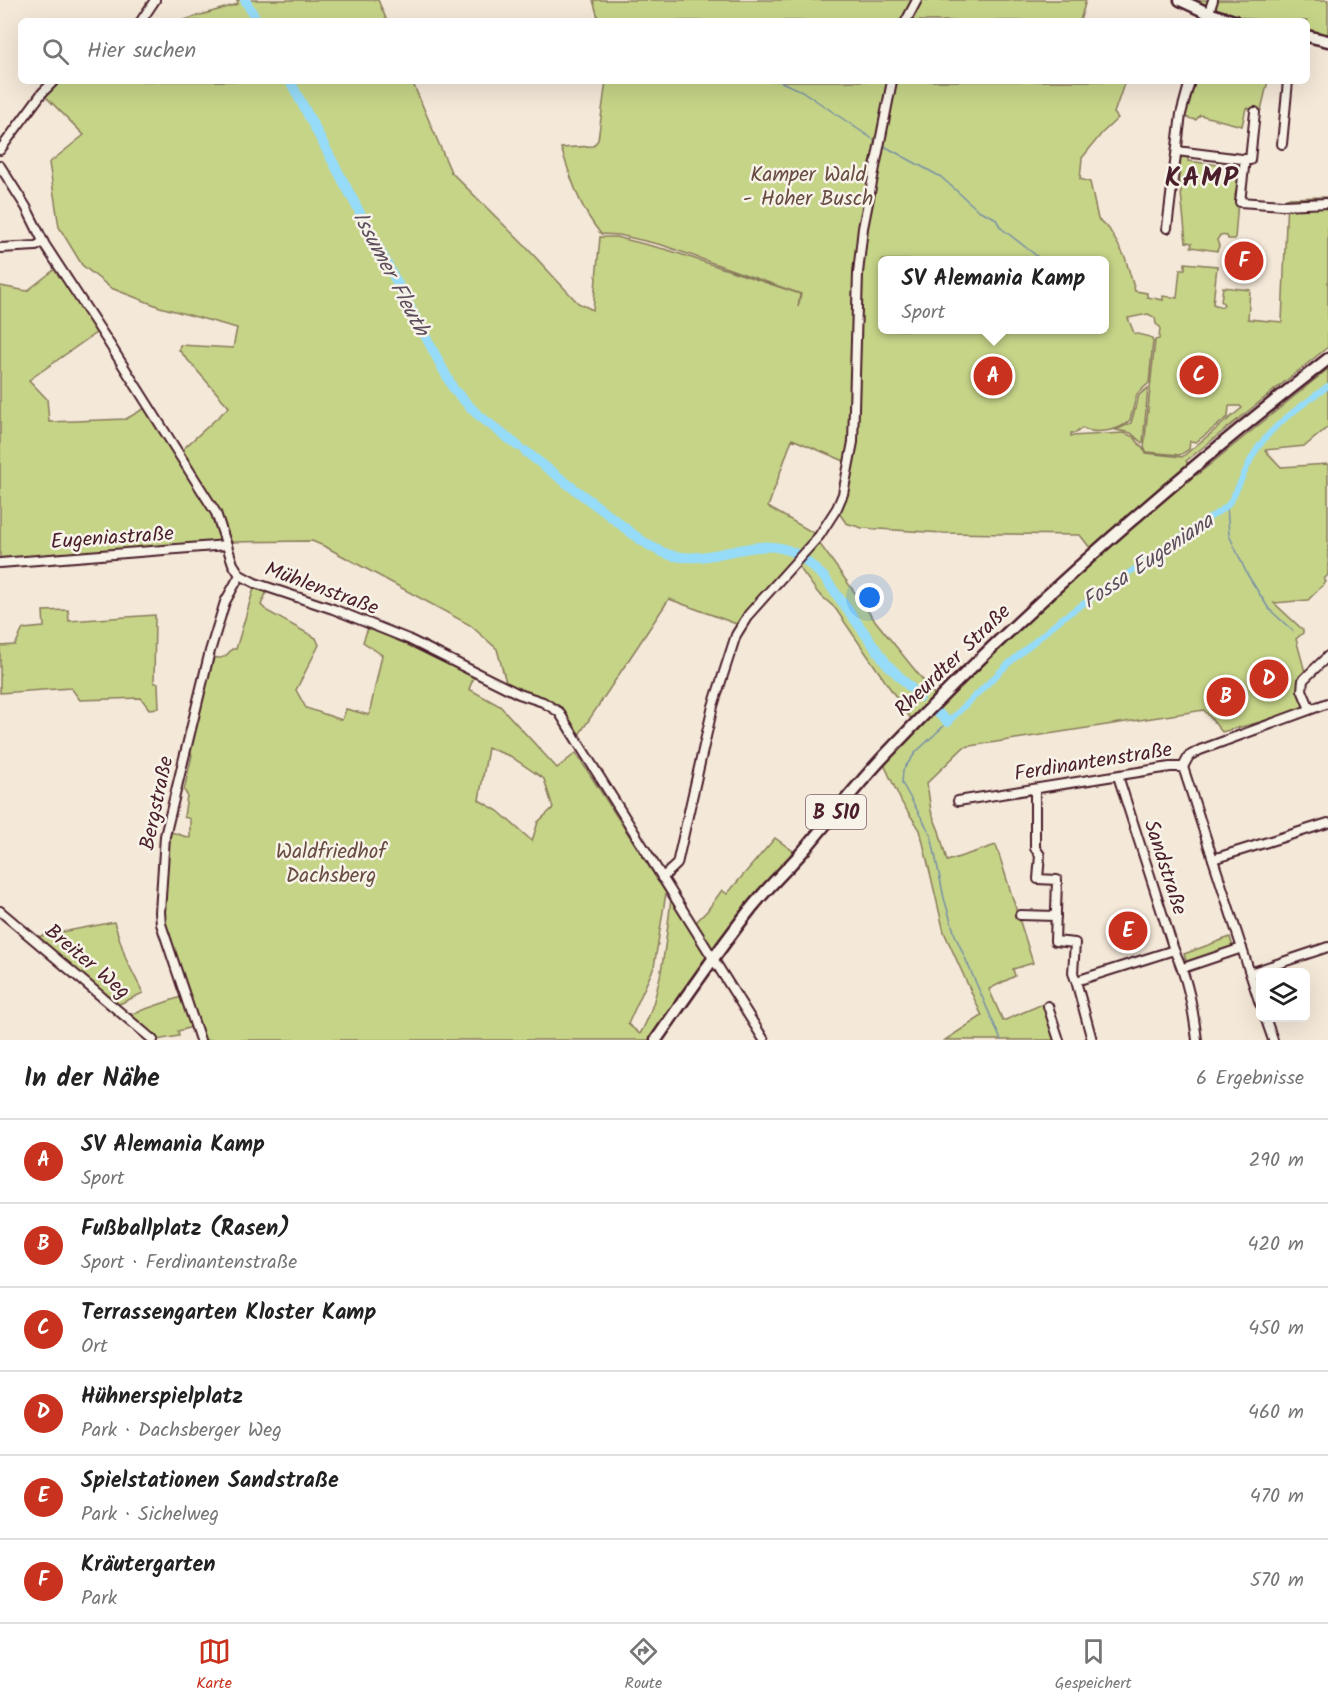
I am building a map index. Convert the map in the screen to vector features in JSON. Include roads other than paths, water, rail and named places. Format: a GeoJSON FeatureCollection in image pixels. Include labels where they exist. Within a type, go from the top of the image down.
{"type":"FeatureCollection","features":[{"type":"Feature","properties":{"kind":"main road"},"geometry":{"type":"LineString","coordinates":[[1179,0],[1207,17]]}},
{"type":"Feature","properties":{"kind":"main road"},"geometry":{"type":"LineString","coordinates":[[1310,37],[1328,41]]}},
{"type":"Feature","properties":{"kind":"main road","name":"Rheurdter Straße"},"geometry":{"type":"LineString","coordinates":[[656,1040],[713,958],[768,888],[887,752],[997,642],[1133,517],[1248,421],[1328,359]]}},
{"type":"Feature","properties":{"kind":"street"},"geometry":{"type":"LineString","coordinates":[[143,18],[155,0]]}},
{"type":"Feature","properties":{"kind":"street"},"geometry":{"type":"LineString","coordinates":[[908,18],[917,0]]}},
{"type":"Feature","properties":{"kind":"street"},"geometry":{"type":"LineString","coordinates":[[1207,17],[1213,0]]}},
{"type":"Feature","properties":{"kind":"street"},"geometry":{"type":"LineString","coordinates":[[0,150],[51,84]]}},
{"type":"Feature","properties":{"kind":"street"},"geometry":{"type":"LineString","coordinates":[[662,878],[678,864],[713,706],[736,635],[749,614],[819,536],[843,495],[853,442],[858,273],[863,228],[891,84]]}},
{"type":"Feature","properties":{"kind":"street"},"geometry":{"type":"LineString","coordinates":[[1167,228],[1181,114],[1189,84]]}},
{"type":"Feature","properties":{"kind":"street"},"geometry":{"type":"LineString","coordinates":[[1282,144],[1288,84]]}},
{"type":"Feature","properties":{"kind":"street"},"geometry":{"type":"LineString","coordinates":[[1176,151],[1250,160],[1255,112]]}},
{"type":"Feature","properties":{"kind":"street"},"geometry":{"type":"LineString","coordinates":[[1245,159],[1240,202],[1290,205],[1328,203]]}},
{"type":"Feature","properties":{"kind":"street","name":"Mühlenstraße"},"geometry":{"type":"LineString","coordinates":[[0,166],[26,207],[43,242],[216,513],[232,564],[240,575],[255,583],[313,602],[408,639],[509,689],[550,705],[564,718],[764,1040]]}},
{"type":"Feature","properties":{"kind":"street"},"geometry":{"type":"LineString","coordinates":[[0,248],[36,246],[43,242]]}},
{"type":"Feature","properties":{"kind":"street","name":"Eugeniastraße"},"geometry":{"type":"LineString","coordinates":[[0,563],[227,545]]}},
{"type":"Feature","properties":{"kind":"street","name":"Bergstraße"},"geometry":{"type":"LineString","coordinates":[[200,1040],[161,924],[163,850],[210,651],[225,602],[240,575]]}},
{"type":"Feature","properties":{"kind":"street"},"geometry":{"type":"LineString","coordinates":[[1310,709],[1302,690],[1304,680],[1328,656]]}},
{"type":"Feature","properties":{"kind":"street","name":"Ferdinantenstraße"},"geometry":{"type":"LineString","coordinates":[[958,801],[1170,767],[1184,767],[1189,756],[1200,750],[1328,703]]}},
{"type":"Feature","properties":{"kind":"street"},"geometry":{"type":"LineString","coordinates":[[1184,767],[1256,992]]}},
{"type":"Feature","properties":{"kind":"street","name":"Sandstraße"},"geometry":{"type":"LineString","coordinates":[[1118,776],[1174,950],[1183,968],[1197,1040]]}},
{"type":"Feature","properties":{"kind":"street"},"geometry":{"type":"LineString","coordinates":[[1035,789],[1035,848],[1040,855],[1038,879],[1057,880],[1055,941],[1075,943],[1073,973],[1092,1040]]}},
{"type":"Feature","properties":{"kind":"street"},"geometry":{"type":"LineString","coordinates":[[1213,859],[1328,823]]}},
{"type":"Feature","properties":{"kind":"street","name":"Breiter Weg"},"geometry":{"type":"LineString","coordinates":[[0,911],[153,1040]]}},
{"type":"Feature","properties":{"kind":"street"},"geometry":{"type":"LineString","coordinates":[[1020,915],[1056,916]]}},
{"type":"Feature","properties":{"kind":"street"},"geometry":{"type":"LineString","coordinates":[[1250,973],[1328,947]]}},
{"type":"Feature","properties":{"kind":"street"},"geometry":{"type":"LineString","coordinates":[[1183,968],[1242,948]]}},
{"type":"Feature","properties":{"kind":"street"},"geometry":{"type":"LineString","coordinates":[[1076,981],[1174,950]]}},
{"type":"Feature","properties":{"kind":"street"},"geometry":{"type":"LineString","coordinates":[[1048,1006],[1059,1040]]}},
{"type":"Feature","properties":{"kind":"street"},"geometry":{"type":"LineString","coordinates":[[1267,1022],[1273,1040]]}},
{"type":"Feature","properties":{"kind":"waterway","name":"Issumer Fleuth"},"geometry":{"type":"LineString","coordinates":[[245,0],[255,18]]}},
{"type":"Feature","properties":{"kind":"waterway","name":"Issumer Fleuth"},"geometry":{"type":"LineString","coordinates":[[292,84],[454,390],[477,414],[518,446]]}},
{"type":"Feature","properties":{"kind":"waterway"},"geometry":{"type":"LineString","coordinates":[[786,84],[802,91],[874,140]]}},
{"type":"Feature","properties":{"kind":"waterway"},"geometry":{"type":"LineString","coordinates":[[884,146],[941,177],[978,210],[995,218],[1001,228],[1037,256]]}},
{"type":"Feature","properties":{"kind":"waterway","name":"Fossa Eugeniana"},"geometry":{"type":"LineString","coordinates":[[948,722],[1008,664],[1061,619],[1227,506],[1255,452],[1270,432],[1328,386]]}},
{"type":"Feature","properties":{"kind":"waterway","name":"Issumer Fleuth"},"geometry":{"type":"LineString","coordinates":[[525,451],[638,538],[665,553],[690,557],[766,547],[780,548],[795,553]]}},
{"type":"Feature","properties":{"kind":"waterway"},"geometry":{"type":"LineString","coordinates":[[1227,506],[1229,535],[1247,574],[1269,609],[1293,631]]}},
{"type":"Feature","properties":{"kind":"waterway","name":"Issumer Fleuth"},"geometry":{"type":"LineString","coordinates":[[805,560],[824,577],[887,664],[920,697]]}},
{"type":"Feature","properties":{"kind":"waterway","name":"Issumer Fleuth"},"geometry":{"type":"LineString","coordinates":[[938,713],[948,722]]}},
{"type":"Feature","properties":{"kind":"waterway"},"geometry":{"type":"LineString","coordinates":[[948,722],[916,752],[903,770],[902,783],[931,835],[944,898],[955,935],[1001,1040]]}},
{"type":"Feature","properties":{"kind":"place","name":"Kräutergarten"},"geometry":{"type":"Point","coordinates":[1244,261]}},
{"type":"Feature","properties":{"kind":"place","name":"Terrassengarten Kloster Kamp"},"geometry":{"type":"Point","coordinates":[1199,375]}},
{"type":"Feature","properties":{"kind":"place","name":"SV Alemania Kamp"},"geometry":{"type":"Point","coordinates":[993,376]}},
{"type":"Feature","properties":{"kind":"place","name":"Hühnerspielplatz"},"geometry":{"type":"Point","coordinates":[1269,679]}},
{"type":"Feature","properties":{"kind":"place","name":"Fußballplatz (Rasen)"},"geometry":{"type":"Point","coordinates":[1226,697]}},
{"type":"Feature","properties":{"kind":"place","name":"Spielstationen Sandstraße"},"geometry":{"type":"Point","coordinates":[1128,931]}},
{"type":"Feature","properties":{"kind":"district","name":"KAMP"},"geometry":{"type":"Point","coordinates":[1202,177]}},
{"type":"Feature","properties":{"kind":"park label","name":"Kamper Wald - Hoher Busch"},"geometry":{"type":"Point","coordinates":[808,186]}},
{"type":"Feature","properties":{"kind":"park label","name":"Waldfriedhof Dachsberg"},"geometry":{"type":"Point","coordinates":[331,863]}}]}
